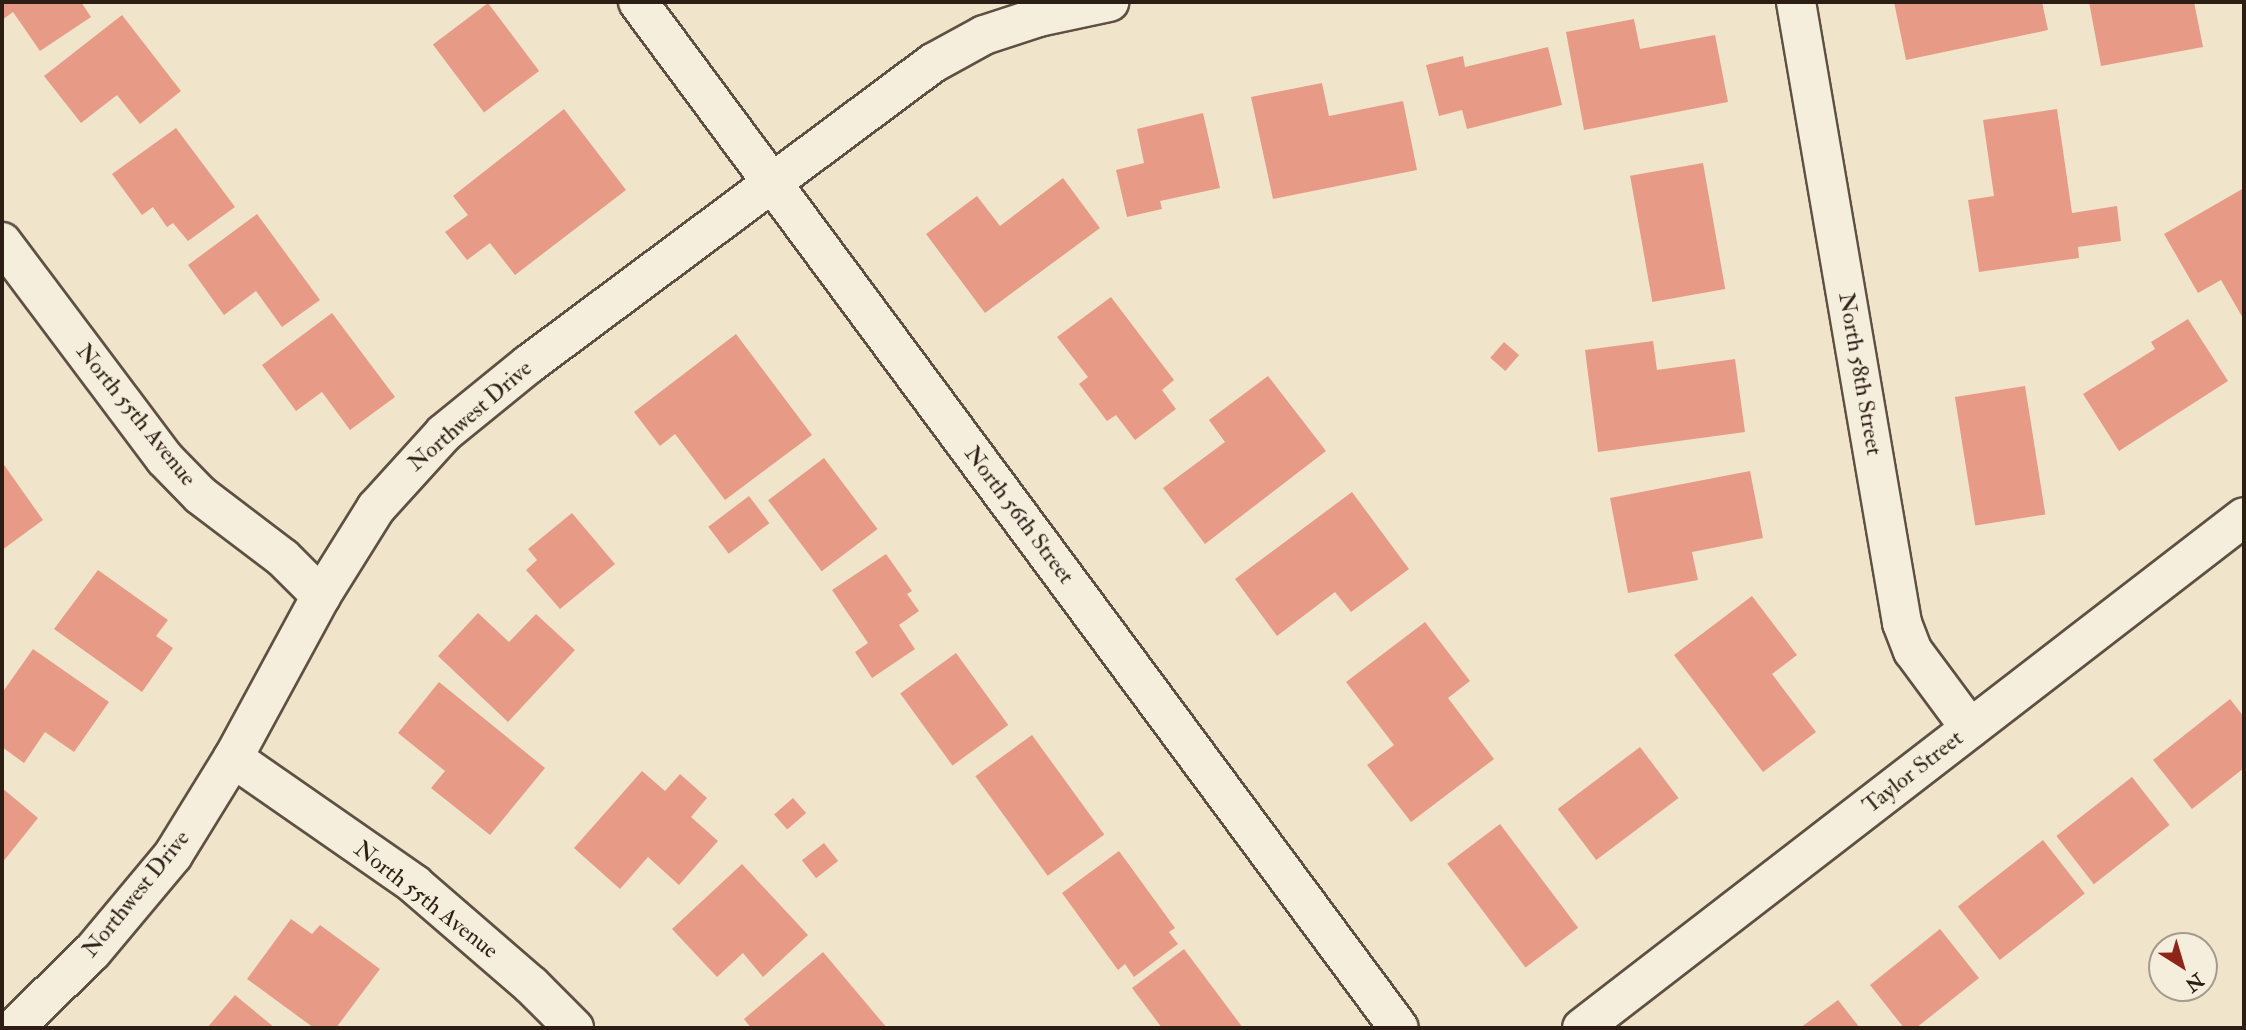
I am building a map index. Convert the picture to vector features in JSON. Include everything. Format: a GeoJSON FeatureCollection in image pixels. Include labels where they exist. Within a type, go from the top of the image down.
{"type":"FeatureCollection","features":[{"type":"Feature","properties":{"kind":"street","name":"North 56th Street"},"geometry":{"type":"LineString","coordinates":[[638,2],[1399,1028]]}},
{"type":"Feature","properties":{"kind":"street","name":"Northwest Drive"},"geometry":{"type":"LineString","coordinates":[[14,1028],[92,951],[173,855],[233,758],[321,596],[376,508],[444,433],[529,364],[933,63],[984,35],[1040,17],[1109,2]]}},
{"type":"Feature","properties":{"kind":"street","name":"North 58th Street"},"geometry":{"type":"LineString","coordinates":[[1796,2],[1902,623],[1913,651],[1970,728]]}},
{"type":"Feature","properties":{"kind":"street","name":"North 55th Avenue"},"geometry":{"type":"LineString","coordinates":[[2,242],[165,459],[200,495],[283,558],[321,596]]}},
{"type":"Feature","properties":{"kind":"street","name":"Taylor Street"},"geometry":{"type":"LineString","coordinates":[[1582,1028],[2244,517]]}},
{"type":"Feature","properties":{"kind":"street","name":"North 55th Avenue"},"geometry":{"type":"LineString","coordinates":[[233,758],[414,884],[531,985],[575,1028]]}},
{"type":"Feature","properties":{"kind":"building"},"geometry":{"type":"Polygon","coordinates":[[[2,2],[81,2],[91,17],[40,51],[13,12],[2,20],[2,2]]]}},
{"type":"Feature","properties":{"kind":"building"},"geometry":{"type":"Polygon","coordinates":[[[1894,2],[2042,2],[2048,30],[1906,60],[1894,2]]]}},
{"type":"Feature","properties":{"kind":"building"},"geometry":{"type":"Polygon","coordinates":[[[2089,2],[2194,2],[2203,47],[2101,66],[2089,2]]]}},
{"type":"Feature","properties":{"kind":"building"},"geometry":{"type":"Polygon","coordinates":[[[488,3],[539,71],[484,112],[433,45],[488,3]]]}},
{"type":"Feature","properties":{"kind":"building"},"geometry":{"type":"Polygon","coordinates":[[[122,15],[181,91],[140,124],[117,95],[81,123],[44,76],[122,15]]]}},
{"type":"Feature","properties":{"kind":"building"},"geometry":{"type":"Polygon","coordinates":[[[1634,19],[1640,49],[1715,35],[1728,102],[1584,130],[1566,32],[1634,19]]]}},
{"type":"Feature","properties":{"kind":"building"},"geometry":{"type":"Polygon","coordinates":[[[1548,47],[1562,105],[1467,129],[1462,110],[1439,116],[1426,65],[1463,56],[1465,67],[1548,47]]]}},
{"type":"Feature","properties":{"kind":"building"},"geometry":{"type":"Polygon","coordinates":[[[1322,83],[1329,116],[1403,101],[1417,170],[1273,199],[1251,97],[1322,83]]]}},
{"type":"Feature","properties":{"kind":"building"},"geometry":{"type":"Polygon","coordinates":[[[564,109],[626,190],[515,275],[490,243],[467,260],[445,232],[468,215],[453,196],[564,109]]]}},
{"type":"Feature","properties":{"kind":"building"},"geometry":{"type":"Polygon","coordinates":[[[2057,109],[2072,213],[2117,206],[2121,241],[2078,247],[2079,258],[1979,272],[1968,200],[1994,196],[1983,120],[2057,109]]]}},
{"type":"Feature","properties":{"kind":"building"},"geometry":{"type":"Polygon","coordinates":[[[1203,113],[1220,188],[1160,201],[1162,209],[1127,217],[1116,170],[1144,163],[1137,129],[1203,113]]]}},
{"type":"Feature","properties":{"kind":"building"},"geometry":{"type":"Polygon","coordinates":[[[176,128],[235,207],[188,241],[173,223],[167,227],[153,207],[142,215],[112,174],[176,128]]]}},
{"type":"Feature","properties":{"kind":"building"},"geometry":{"type":"Polygon","coordinates":[[[1703,163],[1725,289],[1652,302],[1630,176],[1703,163]]]}},
{"type":"Feature","properties":{"kind":"building"},"geometry":{"type":"Polygon","coordinates":[[[1063,178],[1100,228],[985,313],[926,234],[977,196],[1000,226],[1063,178]]]}},
{"type":"Feature","properties":{"kind":"building"},"geometry":{"type":"Polygon","coordinates":[[[2244,188],[2244,320],[2221,280],[2198,293],[2164,234],[2244,188]]]}},
{"type":"Feature","properties":{"kind":"building"},"geometry":{"type":"Polygon","coordinates":[[[257,214],[320,300],[282,327],[256,291],[224,315],[188,265],[257,214]]]}},
{"type":"Feature","properties":{"kind":"building"},"geometry":{"type":"Polygon","coordinates":[[[1111,297],[1174,380],[1162,390],[1176,409],[1135,440],[1116,415],[1107,421],[1079,384],[1088,377],[1057,337],[1111,297]]]}},
{"type":"Feature","properties":{"kind":"building"},"geometry":{"type":"Polygon","coordinates":[[[332,313],[395,397],[350,430],[322,392],[296,411],[262,365],[332,313]]]}},
{"type":"Feature","properties":{"kind":"building"},"geometry":{"type":"Polygon","coordinates":[[[2188,319],[2228,381],[2119,451],[2083,394],[2155,349],[2151,342],[2188,319]]]}},
{"type":"Feature","properties":{"kind":"building"},"geometry":{"type":"Polygon","coordinates":[[[736,334],[812,435],[725,500],[675,434],[660,446],[634,412],[736,334]]]}},
{"type":"Feature","properties":{"kind":"building"},"geometry":{"type":"Polygon","coordinates":[[[1653,341],[1657,370],[1735,359],[1745,432],[1598,452],[1585,350],[1653,341]]]}},
{"type":"Feature","properties":{"kind":"building"},"geometry":{"type":"Polygon","coordinates":[[[1504,342],[1519,355],[1505,371],[1490,358],[1504,342]]]}},
{"type":"Feature","properties":{"kind":"building"},"geometry":{"type":"Polygon","coordinates":[[[1268,376],[1326,451],[1205,544],[1163,488],[1225,442],[1209,420],[1268,376]]]}},
{"type":"Feature","properties":{"kind":"building"},"geometry":{"type":"Polygon","coordinates":[[[2025,386],[2045,514],[1975,526],[1955,397],[2025,386]]]}},
{"type":"Feature","properties":{"kind":"building"},"geometry":{"type":"Polygon","coordinates":[[[824,458],[878,529],[822,571],[768,500],[824,458]]]}},
{"type":"Feature","properties":{"kind":"building"},"geometry":{"type":"Polygon","coordinates":[[[2,462],[43,520],[2,550],[2,462]]]}},
{"type":"Feature","properties":{"kind":"building"},"geometry":{"type":"Polygon","coordinates":[[[1750,471],[1763,538],[1692,552],[1698,580],[1628,593],[1610,498],[1750,471]]]}},
{"type":"Feature","properties":{"kind":"building"},"geometry":{"type":"Polygon","coordinates":[[[1352,492],[1409,569],[1351,612],[1335,592],[1277,636],[1235,579],[1352,492]]]}},
{"type":"Feature","properties":{"kind":"building"},"geometry":{"type":"Polygon","coordinates":[[[749,496],[769,523],[729,554],[708,527],[749,496]]]}},
{"type":"Feature","properties":{"kind":"building"},"geometry":{"type":"Polygon","coordinates":[[[572,513],[615,564],[560,609],[526,570],[537,560],[528,549],[572,513]]]}},
{"type":"Feature","properties":{"kind":"building"},"geometry":{"type":"Polygon","coordinates":[[[886,554],[912,591],[907,594],[919,611],[899,625],[915,649],[872,678],[855,652],[868,643],[832,590],[886,554]]]}},
{"type":"Feature","properties":{"kind":"building"},"geometry":{"type":"Polygon","coordinates":[[[98,570],[168,620],[156,636],[173,648],[142,692],[54,629],[98,570]]]}},
{"type":"Feature","properties":{"kind":"building"},"geometry":{"type":"Polygon","coordinates":[[[1752,596],[1797,655],[1772,674],[1816,732],[1763,772],[1674,655],[1752,596]]]}},
{"type":"Feature","properties":{"kind":"building"},"geometry":{"type":"Polygon","coordinates":[[[478,613],[509,642],[536,614],[575,650],[508,722],[438,656],[478,613]]]}},
{"type":"Feature","properties":{"kind":"building"},"geometry":{"type":"Polygon","coordinates":[[[1425,622],[1470,681],[1448,698],[1494,759],[1411,822],[1367,765],[1394,745],[1346,682],[1425,622]]]}},
{"type":"Feature","properties":{"kind":"building"},"geometry":{"type":"Polygon","coordinates":[[[33,649],[109,702],[74,752],[45,732],[24,763],[2,747],[2,693],[33,649]]]}},
{"type":"Feature","properties":{"kind":"building"},"geometry":{"type":"Polygon","coordinates":[[[956,653],[1008,725],[952,766],[900,694],[956,653]]]}},
{"type":"Feature","properties":{"kind":"building"},"geometry":{"type":"Polygon","coordinates":[[[439,682],[545,768],[490,835],[431,788],[445,771],[398,733],[439,682]]]}},
{"type":"Feature","properties":{"kind":"building"},"geometry":{"type":"Polygon","coordinates":[[[2230,699],[2244,717],[2244,768],[2192,809],[2153,760],[2230,699]]]}},
{"type":"Feature","properties":{"kind":"building"},"geometry":{"type":"Polygon","coordinates":[[[1032,735],[1104,835],[1048,876],[975,776],[1032,735]]]}},
{"type":"Feature","properties":{"kind":"building"},"geometry":{"type":"Polygon","coordinates":[[[1640,747],[1679,798],[1596,860],[1558,809],[1640,747]]]}},
{"type":"Feature","properties":{"kind":"building"},"geometry":{"type":"Polygon","coordinates":[[[642,771],[665,791],[680,774],[707,798],[691,817],[718,841],[679,885],[648,857],[620,889],[574,848],[642,771]]]}},
{"type":"Feature","properties":{"kind":"building"},"geometry":{"type":"Polygon","coordinates":[[[2132,777],[2170,825],[2094,884],[2056,836],[2132,777]]]}},
{"type":"Feature","properties":{"kind":"building"},"geometry":{"type":"Polygon","coordinates":[[[2,788],[38,818],[2,863],[2,788]]]}},
{"type":"Feature","properties":{"kind":"building"},"geometry":{"type":"Polygon","coordinates":[[[793,798],[806,813],[787,829],[774,814],[793,798]]]}},
{"type":"Feature","properties":{"kind":"building"},"geometry":{"type":"Polygon","coordinates":[[[1500,824],[1578,928],[1526,968],[1447,864],[1500,824]]]}},
{"type":"Feature","properties":{"kind":"building"},"geometry":{"type":"Polygon","coordinates":[[[2043,840],[2085,894],[2000,960],[1958,906],[2043,840]]]}},
{"type":"Feature","properties":{"kind":"building"},"geometry":{"type":"Polygon","coordinates":[[[824,843],[838,861],[816,878],[802,860],[824,843]]]}},
{"type":"Feature","properties":{"kind":"building"},"geometry":{"type":"Polygon","coordinates":[[[1119,851],[1175,928],[1169,932],[1178,944],[1134,977],[1125,964],[1118,970],[1062,893],[1119,851]]]}},
{"type":"Feature","properties":{"kind":"building"},"geometry":{"type":"Polygon","coordinates":[[[742,864],[808,935],[763,977],[743,953],[717,977],[672,929],[742,864]]]}},
{"type":"Feature","properties":{"kind":"building"},"geometry":{"type":"Polygon","coordinates":[[[291,919],[312,934],[320,925],[380,969],[336,1028],[314,1028],[247,979],[291,919]]]}},
{"type":"Feature","properties":{"kind":"building"},"geometry":{"type":"Polygon","coordinates":[[[1940,929],[1979,978],[1916,1028],[1904,1028],[1870,985],[1940,929]]]}},
{"type":"Feature","properties":{"kind":"building"},"geometry":{"type":"Polygon","coordinates":[[[1184,949],[1243,1028],[1162,1028],[1132,988],[1184,949]]]}},
{"type":"Feature","properties":{"kind":"building"},"geometry":{"type":"Polygon","coordinates":[[[823,952],[887,1028],[751,1028],[744,1019],[823,952]]]}},
{"type":"Feature","properties":{"kind":"building"},"geometry":{"type":"Polygon","coordinates":[[[235,995],[275,1028],[207,1028],[235,995]]]}},
{"type":"Feature","properties":{"kind":"building"},"geometry":{"type":"Polygon","coordinates":[[[1838,1000],[1860,1028],[1800,1028],[1838,1000]]]}}]}
